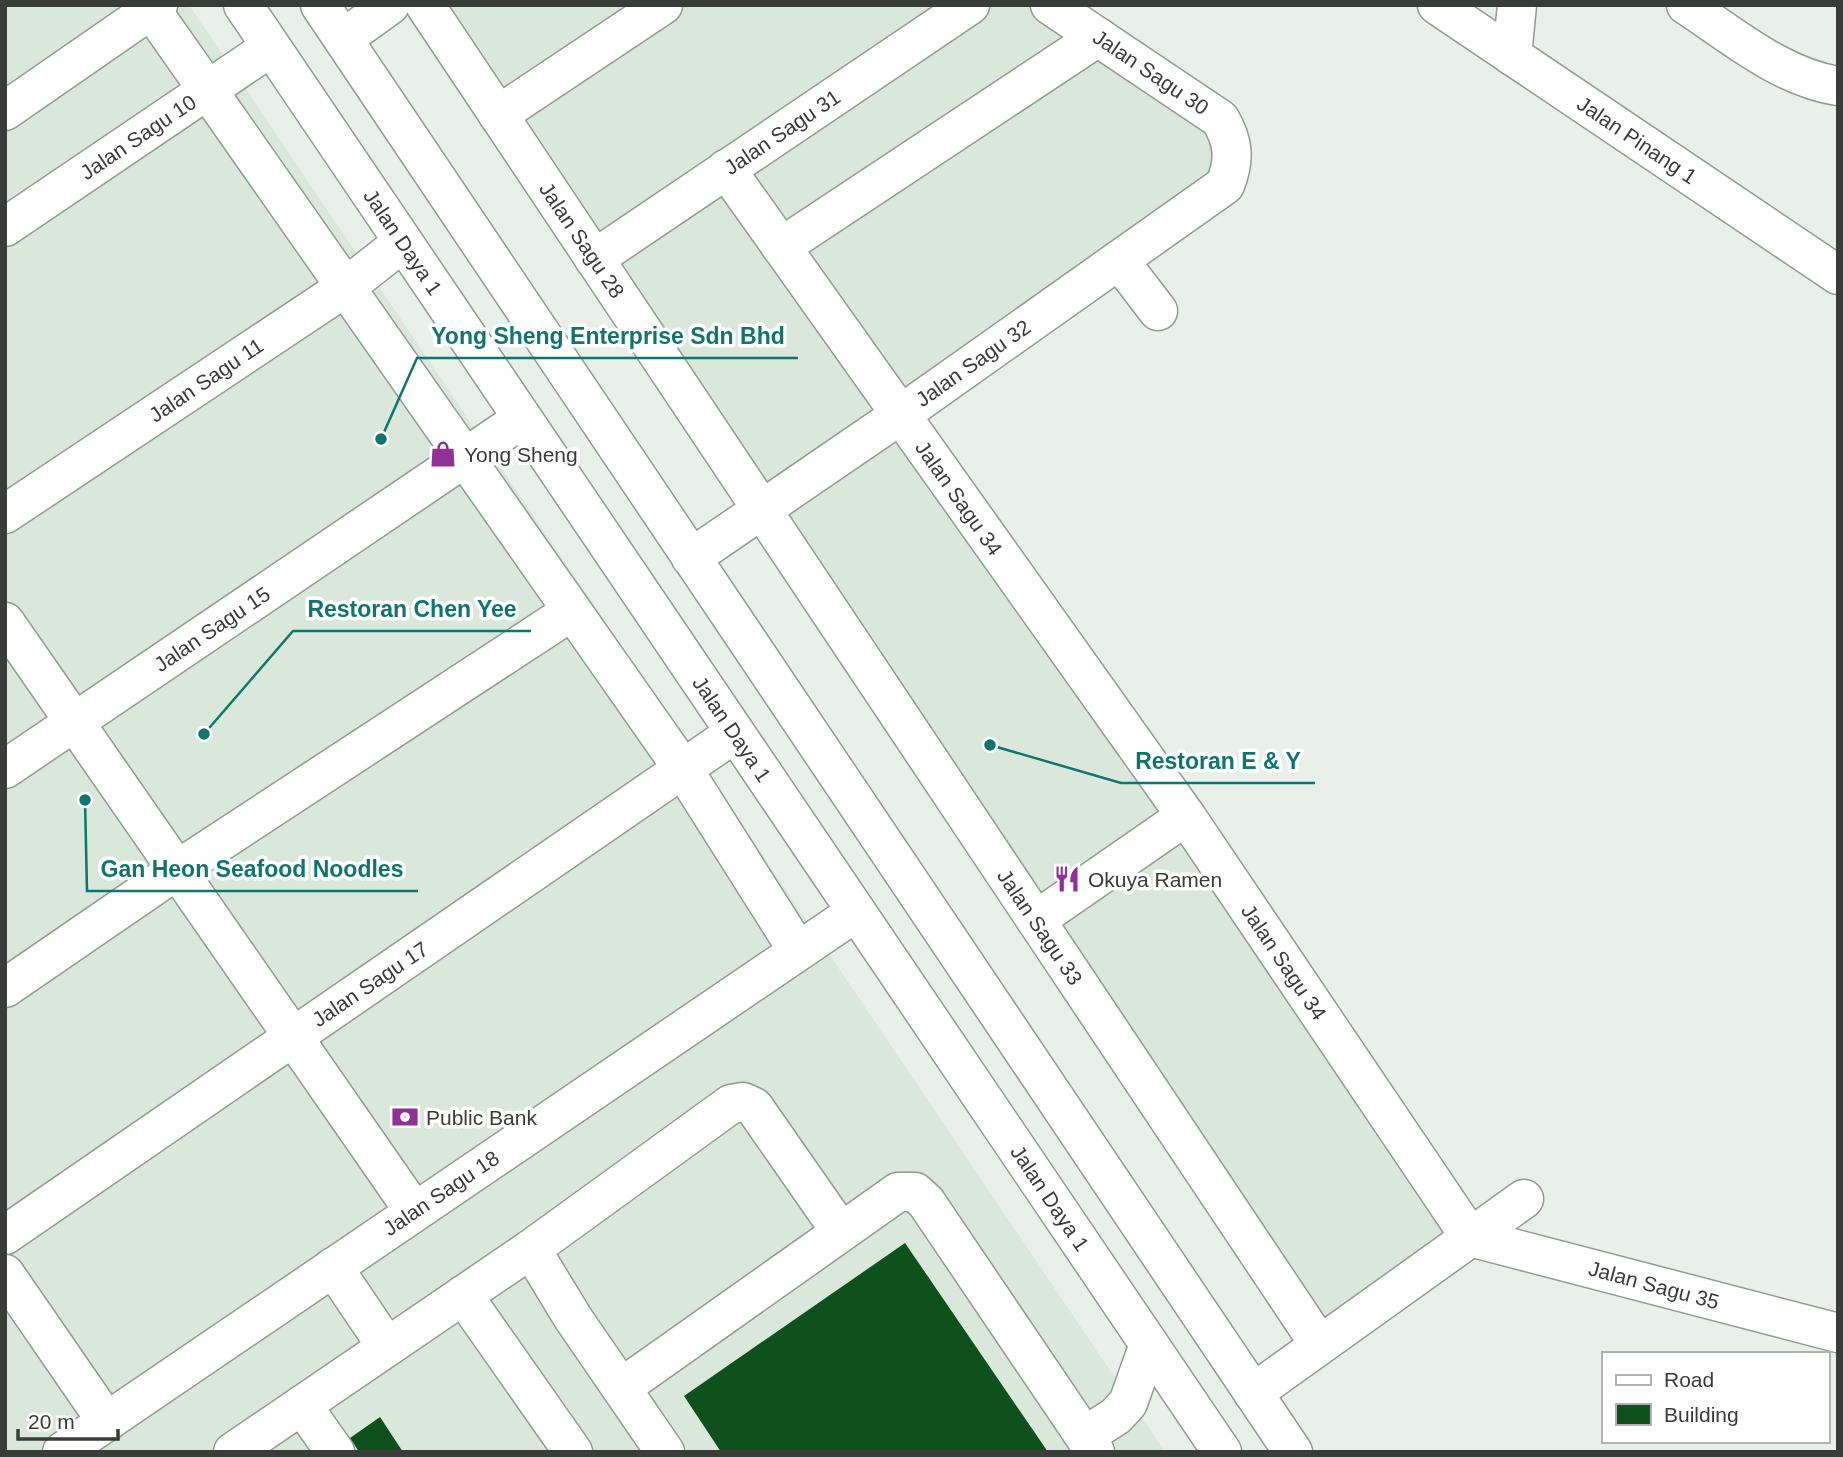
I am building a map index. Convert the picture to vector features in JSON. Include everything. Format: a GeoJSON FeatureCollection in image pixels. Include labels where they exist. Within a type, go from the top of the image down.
{"type":"FeatureCollection","features":[{"type":"Feature","properties":{"kind":"street","name":"Jalan Daya 1"},"geometry":{"type":"LineString","coordinates":[[243,5],[1222,1452]]}},
{"type":"Feature","properties":{"kind":"street"},"geometry":{"type":"LineString","coordinates":[[320,5],[1293,1452]]}},
{"type":"Feature","properties":{"kind":"street"},"geometry":{"type":"LineString","coordinates":[[344,38],[390,5]]}},
{"type":"Feature","properties":{"kind":"street","name":"Jalan Sagu 28"},"geometry":{"type":"LineString","coordinates":[[425,5],[762,510]]}},
{"type":"Feature","properties":{"kind":"street"},"geometry":{"type":"LineString","coordinates":[[498,115],[663,5]]}},
{"type":"Feature","properties":{"kind":"street","name":"Jalan Sagu 31"},"geometry":{"type":"LineString","coordinates":[[594,259],[970,5]]}},
{"type":"Feature","properties":{"kind":"street","name":"Jalan Sagu 30"},"geometry":{"type":"LineString","coordinates":[[1050,5],[1220,118],[1229,134],[1233,152]]}},
{"type":"Feature","properties":{"kind":"street","name":"Jalan Pinang 1"},"geometry":{"type":"LineString","coordinates":[[1437,5],[1834,267]]}},
{"type":"Feature","properties":{"kind":"street"},"geometry":{"type":"LineString","coordinates":[[1511,56],[1517,5]]}},
{"type":"Feature","properties":{"kind":"street"},"geometry":{"type":"LineString","coordinates":[[1686,5],[1782,68],[1815,82],[1838,86]]}},
{"type":"Feature","properties":{"kind":"street"},"geometry":{"type":"LineString","coordinates":[[5,111],[153,7],[207,90],[683,769],[799,951]]}},
{"type":"Feature","properties":{"kind":"street"},"geometry":{"type":"LineString","coordinates":[[781,247],[1098,37]]}},
{"type":"Feature","properties":{"kind":"street","name":"Jalan Sagu 10"},"geometry":{"type":"LineString","coordinates":[[5,227],[271,47]]}},
{"type":"Feature","properties":{"kind":"street","name":"Jalan Sagu 32"},"geometry":{"type":"LineString","coordinates":[[691,558],[900,415],[1225,185],[1231,170],[1233,152]]}},
{"type":"Feature","properties":{"kind":"street","name":"Jalan Sagu 34"},"geometry":{"type":"LineString","coordinates":[[726,169],[1186,816],[1470,1237]]}},
{"type":"Feature","properties":{"kind":"street","name":"Jalan Sagu 11"},"geometry":{"type":"LineString","coordinates":[[5,514],[346,287],[403,242]]}},
{"type":"Feature","properties":{"kind":"street"},"geometry":{"type":"LineString","coordinates":[[1119,260],[1158,311]]}},
{"type":"Feature","properties":{"kind":"street","name":"Jalan Sagu 15"},"geometry":{"type":"LineString","coordinates":[[5,769],[522,419]]}},
{"type":"Feature","properties":{"kind":"street","name":"Jalan Sagu 33"},"geometry":{"type":"LineString","coordinates":[[762,510],[1319,1344]]}},
{"type":"Feature","properties":{"kind":"street"},"geometry":{"type":"LineString","coordinates":[[5,988],[177,870],[572,611]]}},
{"type":"Feature","properties":{"kind":"street"},"geometry":{"type":"LineString","coordinates":[[5,622],[414,1211]]}},
{"type":"Feature","properties":{"kind":"street","name":"Jalan Sagu 17"},"geometry":{"type":"LineString","coordinates":[[5,1235],[735,733]]}},
{"type":"Feature","properties":{"kind":"street"},"geometry":{"type":"LineString","coordinates":[[1036,920],[1186,816]]}},
{"type":"Feature","properties":{"kind":"street","name":"Jalan Sagu 18"},"geometry":{"type":"LineString","coordinates":[[62,1452],[856,912]]}},
{"type":"Feature","properties":{"kind":"street"},"geometry":{"type":"LineString","coordinates":[[233,1452],[531,1249],[731,1104],[743,1102],[754,1107],[841,1233]]}},
{"type":"Feature","properties":{"kind":"street"},"geometry":{"type":"LineString","coordinates":[[621,1388],[898,1192],[915,1192],[926,1202],[1090,1444],[1128,1403],[1149,1344]]}},
{"type":"Feature","properties":{"kind":"street"},"geometry":{"type":"LineString","coordinates":[[1254,1393],[1524,1199]]}},
{"type":"Feature","properties":{"kind":"street","name":"Jalan Sagu 35"},"geometry":{"type":"LineString","coordinates":[[1470,1237],[1838,1333]]}},
{"type":"Feature","properties":{"kind":"street"},"geometry":{"type":"LineString","coordinates":[[531,1249],[573,1318],[665,1452]]}},
{"type":"Feature","properties":{"kind":"street"},"geometry":{"type":"LineString","coordinates":[[333,1267],[387,1347]]}},
{"type":"Feature","properties":{"kind":"street"},"geometry":{"type":"LineString","coordinates":[[5,1274],[107,1422]]}},
{"type":"Feature","properties":{"kind":"street"},"geometry":{"type":"LineString","coordinates":[[463,1295],[573,1452]]}},
{"type":"Feature","properties":{"kind":"street"},"geometry":{"type":"LineString","coordinates":[[302,1405],[335,1452]]}},
{"type":"Feature","properties":{"kind":"shaded area"},"geometry":{"type":"Polygon","coordinates":[[[5,5],[189,5],[1165,1452],[5,1452],[5,5]]]}},
{"type":"Feature","properties":{"kind":"shaded area"},"geometry":{"type":"Polygon","coordinates":[[[409,5],[1070,5],[1247,160],[918,418],[1488,1241],[1316,1362],[409,5]]]}},
{"type":"Feature","properties":{"kind":"building"},"geometry":{"type":"Polygon","coordinates":[[[905,1243],[1048,1452],[721,1452],[684,1396],[905,1243]]]}},
{"type":"Feature","properties":{"kind":"building"},"geometry":{"type":"Polygon","coordinates":[[[380,1417],[403,1452],[359,1452],[350,1438],[380,1417]]]}},
{"type":"Feature","properties":{"kind":"place","name":"Yong Sheng Enterprise Sdn Bhd"},"geometry":{"type":"Point","coordinates":[381,439]}},
{"type":"Feature","properties":{"kind":"place","name":"Yong Sheng"},"geometry":{"type":"Point","coordinates":[443,454]}},
{"type":"Feature","properties":{"kind":"place","name":"Restoran Chen Yee"},"geometry":{"type":"Point","coordinates":[204,734]}},
{"type":"Feature","properties":{"kind":"place","name":"Restoran E & Y"},"geometry":{"type":"Point","coordinates":[990,745]}},
{"type":"Feature","properties":{"kind":"place","name":"Gan Heon Seafood Noodles"},"geometry":{"type":"Point","coordinates":[85,800]}},
{"type":"Feature","properties":{"kind":"place","name":"Okuya Ramen"},"geometry":{"type":"Point","coordinates":[1067,879]}},
{"type":"Feature","properties":{"kind":"place","name":"Public Bank"},"geometry":{"type":"Point","coordinates":[405,1117]}}]}
